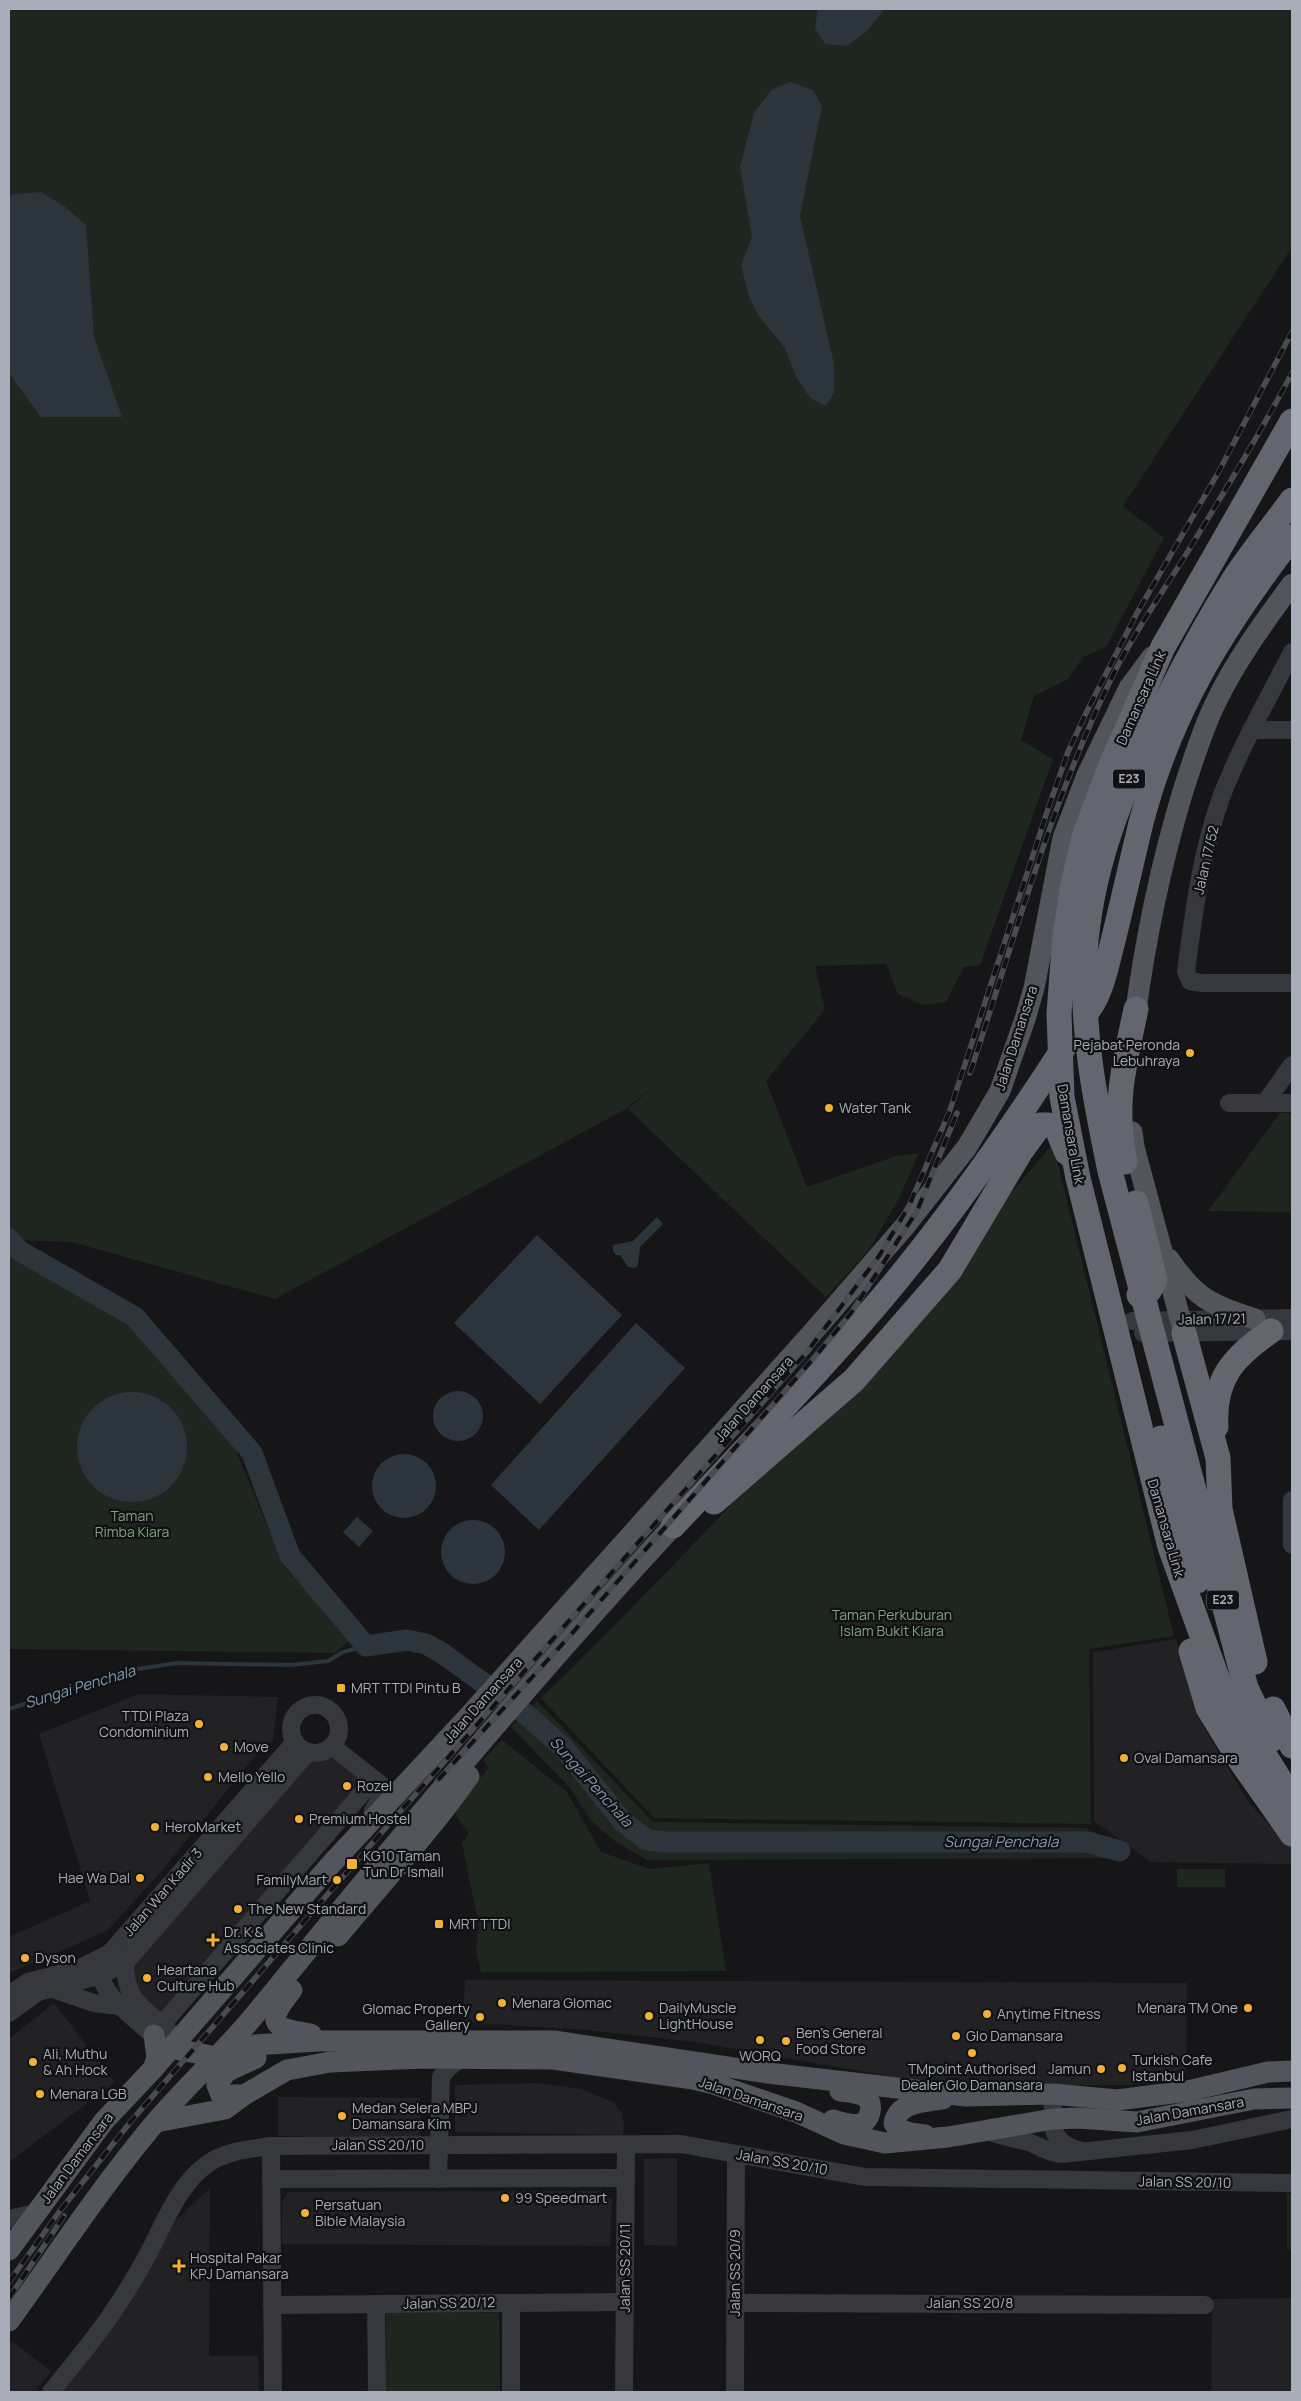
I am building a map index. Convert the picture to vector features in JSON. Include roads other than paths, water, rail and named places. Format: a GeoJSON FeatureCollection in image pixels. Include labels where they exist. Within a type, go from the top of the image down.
{"type":"FeatureCollection","features":[{"type":"Feature","properties":{"kind":"highway","name":"Damansara Link"},"geometry":{"type":"LineString","coordinates":[[1292,421],[1163,647],[1112,763],[1085,834],[1073,884],[1065,936],[1059,1013],[1062,1097],[1078,1178],[1146,1458],[1173,1556],[1219,1683],[1292,1799]]}},
{"type":"Feature","properties":{"kind":"highway","name":"Damansara Link"},"geometry":{"type":"LineString","coordinates":[[1292,500],[1237,574],[1206,624],[1179,674],[1130,777],[1104,846],[1092,896],[1085,955],[1086,1024],[1094,1096],[1110,1171],[1246,1688],[1264,1729],[1292,1776]]}},
{"type":"Feature","properties":{"kind":"highway"},"geometry":{"type":"LineString","coordinates":[[673,1526],[859,1326],[941,1224],[1025,1107],[1093,1004],[1104,974],[1141,823],[1156,774],[1178,718],[1201,669],[1218,642],[1252,589],[1292,537]]}},
{"type":"Feature","properties":{"kind":"highway"},"geometry":{"type":"LineString","coordinates":[[1218,642],[1236,635],[1292,560]]}},
{"type":"Feature","properties":{"kind":"highway"},"geometry":{"type":"LineString","coordinates":[[1065,936],[1079,1102],[1094,1174],[1214,1650],[1232,1704]]}},
{"type":"Feature","properties":{"kind":"highway"},"geometry":{"type":"LineString","coordinates":[[1120,1279],[1134,1294],[1149,1291],[1155,1280],[1120,1137],[1118,1100],[1136,1009]]}},
{"type":"Feature","properties":{"kind":"highway"},"geometry":{"type":"LineString","coordinates":[[673,1526],[722,1496],[854,1380],[950,1270],[1022,1151],[1040,1126],[1048,1124],[1056,1127],[1078,1178]]}},
{"type":"Feature","properties":{"kind":"highway"},"geometry":{"type":"LineString","coordinates":[[1182,1326],[1218,1458]]}},
{"type":"Feature","properties":{"kind":"highway"},"geometry":{"type":"LineString","coordinates":[[1220,1509],[1215,1410],[1221,1380],[1245,1349],[1273,1327]]}},
{"type":"Feature","properties":{"kind":"highway"},"geometry":{"type":"LineString","coordinates":[[1150,1391],[1154,1374],[1168,1371],[1181,1378],[1204,1467],[1220,1509],[1257,1671],[1288,1729]]}},
{"type":"Feature","properties":{"kind":"highway"},"geometry":{"type":"LineString","coordinates":[[1173,1556],[1178,1606],[1208,1708],[1240,1760],[1292,1834]]}},
{"type":"Feature","properties":{"kind":"main road"},"geometry":{"type":"LineString","coordinates":[[1182,1326],[1134,1147],[1128,1104],[1136,1009],[1152,915],[1171,832],[1191,766],[1216,702],[1239,661],[1291,587]]}},
{"type":"Feature","properties":{"kind":"main road","name":"Jalan Damansara"},"geometry":{"type":"LineString","coordinates":[[9,2250],[104,2121],[153,2069],[161,2035],[194,2022],[359,1835],[505,1676],[812,1333],[905,1226],[967,1147],[1000,1091],[1025,1019],[1034,988],[1063,838],[1088,775],[1129,688],[1148,661],[1163,647]]}},
{"type":"Feature","properties":{"kind":"main road"},"geometry":{"type":"LineString","coordinates":[[1160,1247],[1185,1283],[1199,1294],[1217,1306],[1273,1327]]}},
{"type":"Feature","properties":{"kind":"main road","name":"Jalan Damansara"},"geometry":{"type":"LineString","coordinates":[[9,2321],[103,2188],[208,2057],[240,2033],[375,1868],[490,1732],[673,1526]]}},
{"type":"Feature","properties":{"kind":"main road"},"geometry":{"type":"LineString","coordinates":[[346,2040],[285,2030],[278,2025],[275,2018],[276,2010],[448,1807],[472,1772],[475,1751]]}},
{"type":"Feature","properties":{"kind":"main road"},"geometry":{"type":"LineString","coordinates":[[161,2035],[208,2057],[315,1926],[375,1868]]}},
{"type":"Feature","properties":{"kind":"main road"},"geometry":{"type":"LineString","coordinates":[[240,2033],[286,1998]]}},
{"type":"Feature","properties":{"kind":"main road","name":"Jalan Damansara"},"geometry":{"type":"LineString","coordinates":[[208,2057],[254,2045],[318,2041],[554,2041],[768,2073],[966,2096],[1053,2094],[1117,2100],[1188,2092],[1268,2072],[1292,2071]]}},
{"type":"Feature","properties":{"kind":"main road"},"geometry":{"type":"LineString","coordinates":[[244,2095],[233,2097],[221,2095],[217,2085],[220,2078],[238,2065],[255,2058],[318,2041]]}},
{"type":"Feature","properties":{"kind":"main road","name":"Jalan Damansara"},"geometry":{"type":"LineString","coordinates":[[156,2122],[225,2109],[244,2095],[287,2070],[308,2064],[424,2058],[553,2059],[693,2079],[714,2084],[796,2112],[844,2134],[868,2141],[905,2143],[1053,2120],[1078,2118],[1137,2122],[1254,2099],[1292,2098]]}},
{"type":"Feature","properties":{"kind":"main road"},"geometry":{"type":"LineString","coordinates":[[768,2073],[800,2084],[860,2094],[867,2099],[870,2105],[867,2120],[860,2124],[796,2112]]}},
{"type":"Feature","properties":{"kind":"main road"},"geometry":{"type":"LineString","coordinates":[[1254,2099],[1271,2092],[1292,2089]]}},
{"type":"Feature","properties":{"kind":"main road"},"geometry":{"type":"LineString","coordinates":[[948,2137],[903,2131],[897,2128],[894,2123],[896,2115],[907,2106],[966,2096]]}},
{"type":"Feature","properties":{"kind":"street","name":"Jalan 17/52"},"geometry":{"type":"LineString","coordinates":[[1292,652],[1251,730],[1222,796],[1200,870],[1186,971],[1190,981],[1202,983],[1292,983]]}},
{"type":"Feature","properties":{"kind":"street"},"geometry":{"type":"LineString","coordinates":[[1251,730],[1292,730]]}},
{"type":"Feature","properties":{"kind":"street"},"geometry":{"type":"LineString","coordinates":[[1266,1103],[1292,1065]]}},
{"type":"Feature","properties":{"kind":"street"},"geometry":{"type":"LineString","coordinates":[[1229,1103],[1292,1103]]}},
{"type":"Feature","properties":{"kind":"street","name":"Jalan 17/21"},"geometry":{"type":"LineString","coordinates":[[1133,1327],[1273,1327],[1292,1318]]}},
{"type":"Feature","properties":{"kind":"street"},"geometry":{"type":"LineString","coordinates":[[1292,1500],[1292,1545]]}},
{"type":"Feature","properties":{"kind":"street"},"geometry":{"type":"LineString","coordinates":[[317,1706],[331,1711],[339,1724],[337,1740],[324,1752],[301,1747],[292,1728],[297,1714],[302,1709],[317,1706]]}},
{"type":"Feature","properties":{"kind":"street"},"geometry":{"type":"LineString","coordinates":[[332,1746],[386,1789],[359,1835]]}},
{"type":"Feature","properties":{"kind":"street","name":"Jalan Wan Kadir 3"},"geometry":{"type":"LineString","coordinates":[[101,1975],[102,1965],[110,1952],[301,1747]]}},
{"type":"Feature","properties":{"kind":"street","name":"Jalan Wan Kadir 3"},"geometry":{"type":"LineString","coordinates":[[9,2013],[30,1996],[49,1988],[101,1975],[125,1963],[301,1747]]}},
{"type":"Feature","properties":{"kind":"street"},"geometry":{"type":"LineString","coordinates":[[161,2035],[164,2021],[370,1784],[372,1778]]}},
{"type":"Feature","properties":{"kind":"street","name":"Jalan Wan Kadir 3"},"geometry":{"type":"LineString","coordinates":[[9,1994],[28,1982],[78,1969],[110,1952]]}},
{"type":"Feature","properties":{"kind":"street"},"geometry":{"type":"LineString","coordinates":[[125,1963],[125,1980],[132,1998],[161,2035]]}},
{"type":"Feature","properties":{"kind":"street"},"geometry":{"type":"LineString","coordinates":[[101,1975],[119,2006],[161,2035]]}},
{"type":"Feature","properties":{"kind":"street"},"geometry":{"type":"LineString","coordinates":[[49,1988],[94,2003],[119,2006]]}},
{"type":"Feature","properties":{"kind":"street"},"geometry":{"type":"LineString","coordinates":[[424,2058],[435,2068],[441,2077],[438,2179]]}},
{"type":"Feature","properties":{"kind":"street"},"geometry":{"type":"LineString","coordinates":[[441,2077],[448,2068],[461,2058]]}},
{"type":"Feature","properties":{"kind":"street"},"geometry":{"type":"LineString","coordinates":[[1053,2094],[1053,2120],[1058,2141],[1068,2148],[1087,2152]]}},
{"type":"Feature","properties":{"kind":"street"},"geometry":{"type":"LineString","coordinates":[[985,2130],[1005,2138],[1030,2143],[1052,2154],[1192,2140],[1292,2119]]}},
{"type":"Feature","properties":{"kind":"street","name":"Jalan SS 20/11"},"geometry":{"type":"LineString","coordinates":[[624,2392],[626,2144]]}},
{"type":"Feature","properties":{"kind":"street","name":"Jalan SS 20/10"},"geometry":{"type":"LineString","coordinates":[[52,2392],[115,2308],[146,2259],[178,2197],[190,2181],[205,2165],[218,2157],[243,2150],[271,2146],[681,2144],[865,2177],[1292,2183]]}},
{"type":"Feature","properties":{"kind":"street"},"geometry":{"type":"LineString","coordinates":[[271,2146],[273,2392]]}},
{"type":"Feature","properties":{"kind":"street","name":"Jalan SS 20/9"},"geometry":{"type":"LineString","coordinates":[[735,2392],[736,2154]]}},
{"type":"Feature","properties":{"kind":"street"},"geometry":{"type":"LineString","coordinates":[[272,2179],[626,2178]]}},
{"type":"Feature","properties":{"kind":"street"},"geometry":{"type":"LineString","coordinates":[[9,2219],[36,2213]]}},
{"type":"Feature","properties":{"kind":"street"},"geometry":{"type":"LineString","coordinates":[[511,2302],[511,2392]]}},
{"type":"Feature","properties":{"kind":"street","name":"Jalan SS 20/12"},"geometry":{"type":"LineString","coordinates":[[272,2304],[625,2302]]}},
{"type":"Feature","properties":{"kind":"street","name":"Jalan SS 20/8"},"geometry":{"type":"LineString","coordinates":[[735,2303],[1205,2304]]}},
{"type":"Feature","properties":{"kind":"street"},"geometry":{"type":"LineString","coordinates":[[376,2304],[377,2392]]}},
{"type":"Feature","properties":{"kind":"waterway","name":"Sungai Penchala"},"geometry":{"type":"LineString","coordinates":[[9,1239],[20,1251],[135,1317],[252,1453],[290,1556],[366,1646],[407,1640],[426,1644],[442,1653],[523,1712],[563,1747],[624,1823],[647,1840],[666,1842],[1087,1842],[1120,1851]]}},
{"type":"Feature","properties":{"kind":"waterway","name":"Sungai Penchala"},"geometry":{"type":"LineString","coordinates":[[9,1709],[125,1671],[177,1663],[291,1665],[328,1661],[343,1652],[366,1646]]}},
{"type":"Feature","properties":{"kind":"railway"},"geometry":{"type":"LineString","coordinates":[[9,2282],[59,2212],[132,2120],[367,1849],[807,1352],[879,1256],[909,1206],[950,1110],[1068,752],[1137,613],[1218,473],[1292,332]]}},
{"type":"Feature","properties":{"kind":"railway"},"geometry":{"type":"LineString","coordinates":[[970,1073],[1053,818],[1072,768],[1115,671],[1147,615],[1225,491],[1292,373]]}},
{"type":"Feature","properties":{"kind":"railway"},"geometry":{"type":"LineString","coordinates":[[438,1780],[567,1639],[813,1359],[851,1313],[917,1211],[957,1113]]}},
{"type":"Feature","properties":{"kind":"railway"},"geometry":{"type":"LineString","coordinates":[[9,2298],[64,2216]]}},
{"type":"Feature","properties":{"kind":"place","name":"Pejabat Peronda Lebuhraya"},"geometry":{"type":"Point","coordinates":[1190,1053]}},
{"type":"Feature","properties":{"kind":"place","name":"Water Tank"},"geometry":{"type":"Point","coordinates":[829,1108]}},
{"type":"Feature","properties":{"kind":"place","name":"MRT TTDI Pintu B"},"geometry":{"type":"Point","coordinates":[341,1688]}},
{"type":"Feature","properties":{"kind":"place","name":"TTDI Plaza Condominium"},"geometry":{"type":"Point","coordinates":[199,1724]}},
{"type":"Feature","properties":{"kind":"place","name":"Move"},"geometry":{"type":"Point","coordinates":[224,1747]}},
{"type":"Feature","properties":{"kind":"place","name":"Oval Damansara"},"geometry":{"type":"Point","coordinates":[1124,1758]}},
{"type":"Feature","properties":{"kind":"place","name":"Mello Yello"},"geometry":{"type":"Point","coordinates":[208,1777]}},
{"type":"Feature","properties":{"kind":"place","name":"Rozel"},"geometry":{"type":"Point","coordinates":[347,1786]}},
{"type":"Feature","properties":{"kind":"place","name":"Premium Hostel"},"geometry":{"type":"Point","coordinates":[299,1819]}},
{"type":"Feature","properties":{"kind":"place","name":"HeroMarket"},"geometry":{"type":"Point","coordinates":[155,1827]}},
{"type":"Feature","properties":{"kind":"place","name":"KG10 Taman Tun Dr Ismail"},"geometry":{"type":"Point","coordinates":[352,1864]}},
{"type":"Feature","properties":{"kind":"place","name":"Hae Wa Dal"},"geometry":{"type":"Point","coordinates":[140,1878]}},
{"type":"Feature","properties":{"kind":"place","name":"FamilyMart"},"geometry":{"type":"Point","coordinates":[337,1880]}},
{"type":"Feature","properties":{"kind":"place","name":"The New Standard"},"geometry":{"type":"Point","coordinates":[238,1909]}},
{"type":"Feature","properties":{"kind":"place","name":"MRT TTDI"},"geometry":{"type":"Point","coordinates":[439,1924]}},
{"type":"Feature","properties":{"kind":"place","name":"Dr. K & Associates Clinic"},"geometry":{"type":"Point","coordinates":[213,1940]}},
{"type":"Feature","properties":{"kind":"place","name":"Dyson"},"geometry":{"type":"Point","coordinates":[25,1958]}},
{"type":"Feature","properties":{"kind":"place","name":"Heartana Culture Hub"},"geometry":{"type":"Point","coordinates":[147,1978]}},
{"type":"Feature","properties":{"kind":"place","name":"Menara Glomac"},"geometry":{"type":"Point","coordinates":[502,2003]}},
{"type":"Feature","properties":{"kind":"place","name":"Menara TM One"},"geometry":{"type":"Point","coordinates":[1248,2008]}},
{"type":"Feature","properties":{"kind":"place","name":"Anytime Fitness"},"geometry":{"type":"Point","coordinates":[987,2014]}},
{"type":"Feature","properties":{"kind":"place","name":"DailyMuscle LightHouse"},"geometry":{"type":"Point","coordinates":[649,2016]}},
{"type":"Feature","properties":{"kind":"place","name":"Glomac Property Gallery"},"geometry":{"type":"Point","coordinates":[480,2017]}},
{"type":"Feature","properties":{"kind":"place","name":"Glo Damansara"},"geometry":{"type":"Point","coordinates":[956,2036]}},
{"type":"Feature","properties":{"kind":"place","name":"WORQ"},"geometry":{"type":"Point","coordinates":[760,2040]}},
{"type":"Feature","properties":{"kind":"place","name":"Ben’s General Food Store"},"geometry":{"type":"Point","coordinates":[786,2041]}},
{"type":"Feature","properties":{"kind":"place","name":"TMpoint Authorised Dealer Glo Damansara"},"geometry":{"type":"Point","coordinates":[972,2053]}},
{"type":"Feature","properties":{"kind":"place","name":"Ali, Muthu & Ah Hock"},"geometry":{"type":"Point","coordinates":[33,2062]}},
{"type":"Feature","properties":{"kind":"place","name":"Turkish Cafe Istanbul"},"geometry":{"type":"Point","coordinates":[1122,2068]}},
{"type":"Feature","properties":{"kind":"place","name":"Jamun"},"geometry":{"type":"Point","coordinates":[1101,2069]}},
{"type":"Feature","properties":{"kind":"place","name":"Menara LGB"},"geometry":{"type":"Point","coordinates":[40,2094]}},
{"type":"Feature","properties":{"kind":"place","name":"Medan Selera MBPJ Damansara Kim"},"geometry":{"type":"Point","coordinates":[342,2116]}},
{"type":"Feature","properties":{"kind":"place","name":"99 Speedmart"},"geometry":{"type":"Point","coordinates":[505,2198]}},
{"type":"Feature","properties":{"kind":"place","name":"Persatuan Bible Malaysia"},"geometry":{"type":"Point","coordinates":[305,2213]}},
{"type":"Feature","properties":{"kind":"place","name":"Hospital Pakar KPJ Damansara"},"geometry":{"type":"Point","coordinates":[179,2266]}},
{"type":"Feature","properties":{"kind":"park label","name":"Taman Rimba Kiara"},"geometry":{"type":"Point","coordinates":[132,1524]}},
{"type":"Feature","properties":{"kind":"park label","name":"Taman Perkuburan Islam Bukit Kiara"},"geometry":{"type":"Point","coordinates":[892,1624]}}]}
